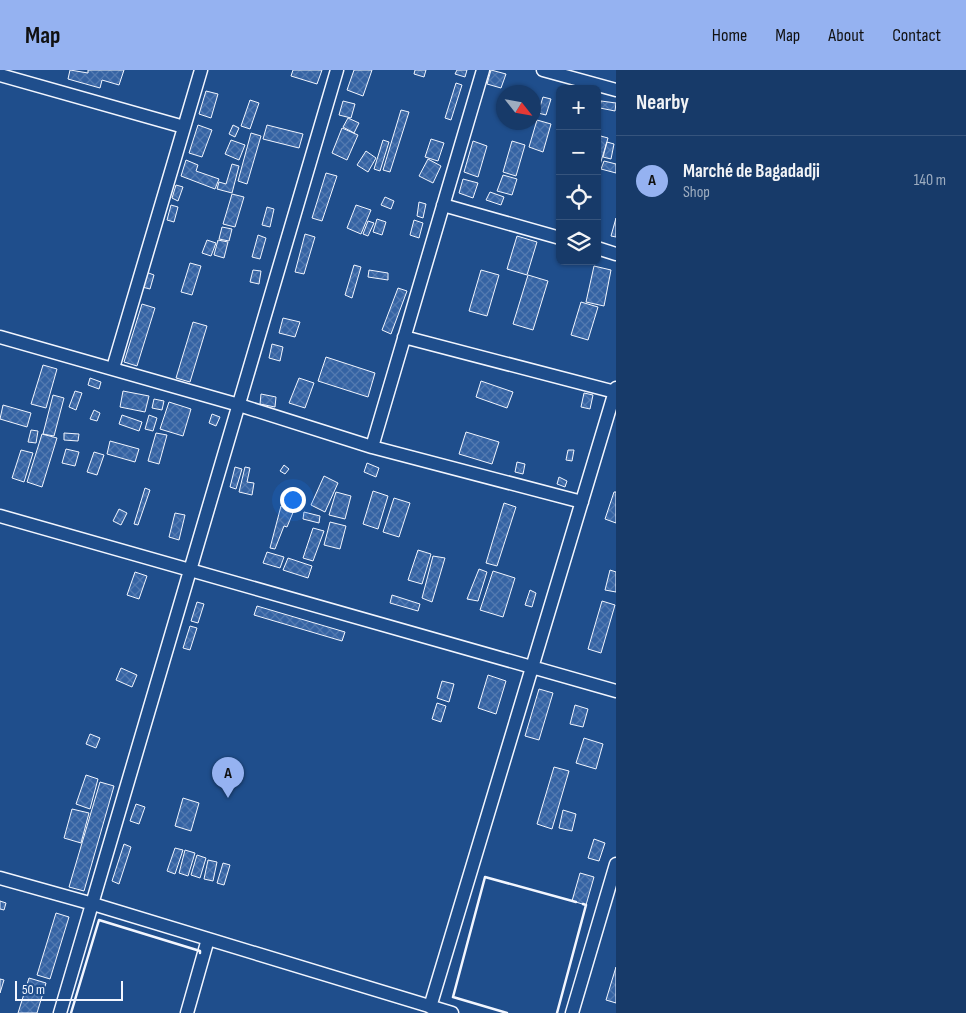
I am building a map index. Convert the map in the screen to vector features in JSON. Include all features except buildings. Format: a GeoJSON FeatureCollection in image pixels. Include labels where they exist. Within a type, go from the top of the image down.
{"type":"FeatureCollection","features":[{"type":"Feature","properties":{"kind":"street"},"geometry":{"type":"LineString","coordinates":[[113,368],[201,70]]}},
{"type":"Feature","properties":{"kind":"street"},"geometry":{"type":"LineString","coordinates":[[60,1013],[337,70]]}},
{"type":"Feature","properties":{"kind":"street"},"geometry":{"type":"LineString","coordinates":[[372,447],[482,70]]}},
{"type":"Feature","properties":{"kind":"street"},"geometry":{"type":"LineString","coordinates":[[543,70],[616,90]]}},
{"type":"Feature","properties":{"kind":"street"},"geometry":{"type":"LineString","coordinates":[[0,75],[184,127]]}},
{"type":"Feature","properties":{"kind":"street"},"geometry":{"type":"LineString","coordinates":[[443,205],[556,237]]}},
{"type":"Feature","properties":{"kind":"street"},"geometry":{"type":"LineString","coordinates":[[601,249],[616,254]]}},
{"type":"Feature","properties":{"kind":"street"},"geometry":{"type":"LineString","coordinates":[[0,337],[113,368],[372,447],[582,502]]}},
{"type":"Feature","properties":{"kind":"street"},"geometry":{"type":"LineString","coordinates":[[404,337],[615,390],[430,1007]]}},
{"type":"Feature","properties":{"kind":"street"},"geometry":{"type":"LineString","coordinates":[[0,516],[616,691]]}},
{"type":"Feature","properties":{"kind":"street"},"geometry":{"type":"LineString","coordinates":[[572,1013],[616,864]]}},
{"type":"Feature","properties":{"kind":"street"},"geometry":{"type":"LineString","coordinates":[[0,878],[93,904],[452,1013]]}},
{"type":"Feature","properties":{"kind":"street"},"geometry":{"type":"LineString","coordinates":[[187,1013],[208,939]]}},
{"type":"Feature","properties":{"kind":"wall"},"geometry":{"type":"LineString","coordinates":[[507,1013],[453,997],[485,877],[576,902]]}},
{"type":"Feature","properties":{"kind":"wall"},"geometry":{"type":"LineString","coordinates":[[557,1013],[586,905],[583,904]]}},
{"type":"Feature","properties":{"kind":"wall"},"geometry":{"type":"LineString","coordinates":[[71,1013],[99,920],[200,951],[200,953]]}},
{"type":"Feature","properties":{"kind":"place","name":"Marché de Bagadadji"},"geometry":{"type":"Point","coordinates":[228,798]}}]}
